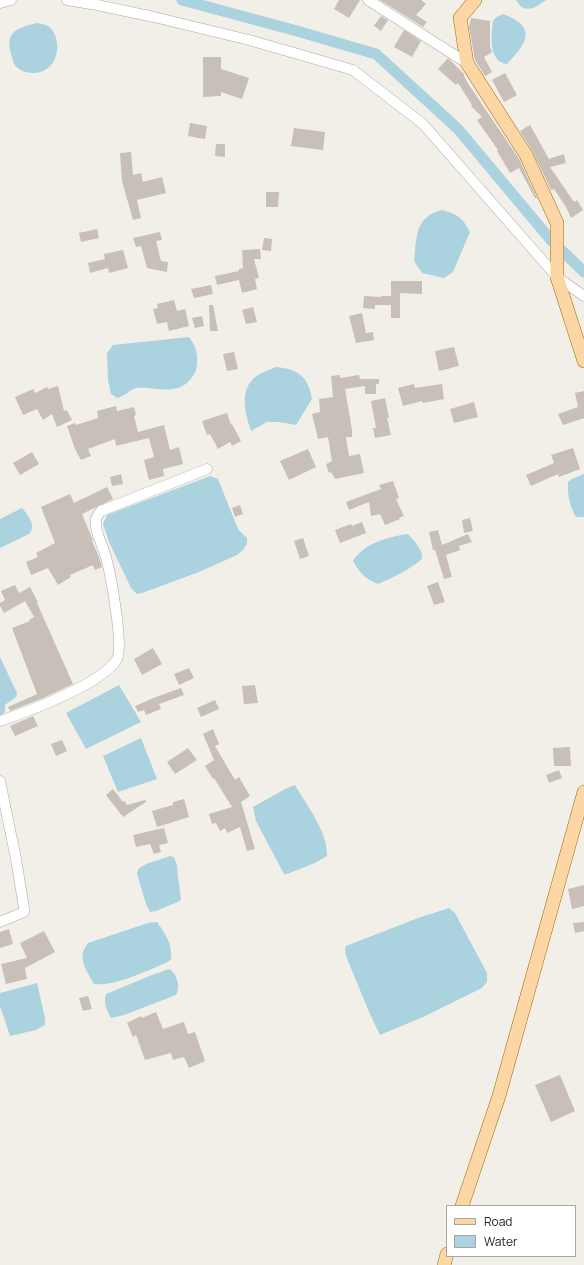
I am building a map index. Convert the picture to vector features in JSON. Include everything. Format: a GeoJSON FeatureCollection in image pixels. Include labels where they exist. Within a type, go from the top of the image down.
{"type":"FeatureCollection","features":[{"type":"Feature","properties":{"kind":"main road"},"geometry":{"type":"LineString","coordinates":[[474,0],[460,18],[467,63],[526,155],[557,223],[557,277],[584,361]]}},
{"type":"Feature","properties":{"kind":"main road"},"geometry":{"type":"LineString","coordinates":[[462,1205],[499,1096],[584,792]]}},
{"type":"Feature","properties":{"kind":"street"},"geometry":{"type":"LineString","coordinates":[[0,3],[11,0]]}},
{"type":"Feature","properties":{"kind":"street"},"geometry":{"type":"LineString","coordinates":[[66,0],[154,16],[235,36],[353,70],[423,124],[557,277],[584,296]]}},
{"type":"Feature","properties":{"kind":"street"},"geometry":{"type":"LineString","coordinates":[[368,0],[467,63]]}},
{"type":"Feature","properties":{"kind":"street"},"geometry":{"type":"LineString","coordinates":[[0,721],[37,708],[82,686],[110,668],[118,658],[119,631],[106,557],[96,524],[96,518],[101,511],[207,469]]}},
{"type":"Feature","properties":{"kind":"street"},"geometry":{"type":"LineString","coordinates":[[0,781],[16,859],[24,912],[0,922]]}},
{"type":"Feature","properties":{"kind":"water"},"geometry":{"type":"Polygon","coordinates":[[[516,0],[546,0],[530,9],[526,9],[519,5],[516,0]]]}},
{"type":"Feature","properties":{"kind":"water"},"geometry":{"type":"Polygon","coordinates":[[[503,14],[521,24],[525,30],[526,36],[520,49],[507,64],[498,60],[492,46],[493,21],[503,14]]]}},
{"type":"Feature","properties":{"kind":"water"},"geometry":{"type":"Polygon","coordinates":[[[37,23],[46,25],[52,29],[57,43],[57,51],[55,59],[50,66],[44,71],[35,73],[24,71],[16,67],[11,54],[10,40],[11,35],[18,29],[37,23]]]}},
{"type":"Feature","properties":{"kind":"water"},"geometry":{"type":"Polygon","coordinates":[[[442,210],[459,217],[465,223],[470,232],[453,272],[444,278],[422,273],[414,261],[417,237],[422,223],[433,213],[442,210]]]}},
{"type":"Feature","properties":{"kind":"water"},"geometry":{"type":"Polygon","coordinates":[[[189,337],[196,349],[197,366],[193,376],[188,382],[176,389],[163,390],[136,388],[117,398],[111,394],[108,380],[107,353],[113,345],[189,337]]]}},
{"type":"Feature","properties":{"kind":"water"},"geometry":{"type":"Polygon","coordinates":[[[276,367],[284,368],[301,375],[308,385],[312,399],[296,425],[279,422],[267,422],[251,431],[245,404],[246,391],[255,377],[276,367]]]}},
{"type":"Feature","properties":{"kind":"water"},"geometry":{"type":"Polygon","coordinates":[[[584,474],[584,517],[576,517],[569,500],[568,482],[584,474]]]}},
{"type":"Feature","properties":{"kind":"water"},"geometry":{"type":"Polygon","coordinates":[[[210,476],[218,479],[238,529],[247,538],[247,544],[237,555],[199,572],[137,594],[131,588],[109,542],[103,524],[107,515],[210,476]]]}},
{"type":"Feature","properties":{"kind":"water"},"geometry":{"type":"Polygon","coordinates":[[[22,508],[31,521],[31,531],[29,534],[0,548],[0,519],[22,508]]]}},
{"type":"Feature","properties":{"kind":"water"},"geometry":{"type":"Polygon","coordinates":[[[408,534],[420,549],[422,559],[412,567],[396,576],[378,584],[363,575],[353,561],[370,545],[385,539],[408,534]]]}},
{"type":"Feature","properties":{"kind":"water"},"geometry":{"type":"Polygon","coordinates":[[[0,657],[17,693],[16,697],[5,705],[5,711],[0,715],[0,657]]]}},
{"type":"Feature","properties":{"kind":"water"},"geometry":{"type":"Polygon","coordinates":[[[119,685],[141,722],[86,749],[66,713],[119,685]]]}},
{"type":"Feature","properties":{"kind":"water"},"geometry":{"type":"Polygon","coordinates":[[[141,738],[157,779],[118,792],[103,756],[141,738]]]}},
{"type":"Feature","properties":{"kind":"water"},"geometry":{"type":"Polygon","coordinates":[[[295,785],[316,819],[324,838],[327,856],[315,863],[284,874],[256,821],[253,807],[295,785]]]}},
{"type":"Feature","properties":{"kind":"water"},"geometry":{"type":"Polygon","coordinates":[[[170,856],[174,857],[177,865],[181,899],[180,901],[150,912],[137,874],[138,869],[146,864],[170,856]]]}},
{"type":"Feature","properties":{"kind":"water"},"geometry":{"type":"Polygon","coordinates":[[[449,908],[455,913],[487,973],[487,982],[482,988],[423,1017],[380,1035],[346,956],[346,946],[418,918],[449,908]]]}},
{"type":"Feature","properties":{"kind":"water"},"geometry":{"type":"Polygon","coordinates":[[[157,922],[170,944],[171,959],[168,962],[111,983],[94,984],[86,969],[82,956],[88,943],[148,923],[157,922]]]}},
{"type":"Feature","properties":{"kind":"water"},"geometry":{"type":"Polygon","coordinates":[[[169,969],[176,977],[178,989],[176,995],[124,1015],[111,1018],[105,1003],[106,994],[169,969]]]}},
{"type":"Feature","properties":{"kind":"water"},"geometry":{"type":"Polygon","coordinates":[[[37,983],[45,1018],[45,1025],[36,1030],[10,1036],[0,1006],[0,993],[37,983]]]}},
{"type":"Feature","properties":{"kind":"building"},"geometry":{"type":"Polygon","coordinates":[[[339,0],[360,0],[349,18],[334,9],[339,0]]]}},
{"type":"Feature","properties":{"kind":"building"},"geometry":{"type":"Polygon","coordinates":[[[380,0],[421,0],[426,4],[416,15],[427,22],[423,27],[380,0]]]}},
{"type":"Feature","properties":{"kind":"building"},"geometry":{"type":"Polygon","coordinates":[[[381,16],[388,20],[381,31],[374,26],[381,16]]]}},
{"type":"Feature","properties":{"kind":"building"},"geometry":{"type":"Polygon","coordinates":[[[471,18],[490,21],[490,46],[492,52],[484,57],[492,72],[485,76],[475,60],[469,27],[471,18]]]}},
{"type":"Feature","properties":{"kind":"building"},"geometry":{"type":"Polygon","coordinates":[[[404,30],[421,41],[412,57],[394,47],[404,30]]]}},
{"type":"Feature","properties":{"kind":"building"},"geometry":{"type":"Polygon","coordinates":[[[203,57],[221,57],[221,69],[249,78],[242,99],[221,92],[221,96],[203,97],[203,57]]]}},
{"type":"Feature","properties":{"kind":"building"},"geometry":{"type":"Polygon","coordinates":[[[448,58],[464,74],[469,85],[519,159],[537,198],[535,198],[519,168],[510,173],[497,151],[498,150],[477,120],[482,117],[471,106],[472,105],[458,83],[456,85],[438,69],[448,58]]]}},
{"type":"Feature","properties":{"kind":"building"},"geometry":{"type":"Polygon","coordinates":[[[505,73],[517,95],[504,102],[492,80],[505,73]]]}},
{"type":"Feature","properties":{"kind":"building"},"geometry":{"type":"Polygon","coordinates":[[[190,123],[207,126],[205,139],[188,136],[190,123]]]}},
{"type":"Feature","properties":{"kind":"building"},"geometry":{"type":"Polygon","coordinates":[[[530,125],[549,159],[564,154],[566,163],[550,167],[574,202],[577,200],[583,210],[571,218],[566,207],[554,189],[551,190],[533,152],[520,131],[530,125]]]}},
{"type":"Feature","properties":{"kind":"building"},"geometry":{"type":"Polygon","coordinates":[[[294,128],[325,132],[323,150],[291,146],[294,128]]]}},
{"type":"Feature","properties":{"kind":"building"},"geometry":{"type":"Polygon","coordinates":[[[216,144],[225,144],[225,157],[215,156],[216,144]]]}},
{"type":"Feature","properties":{"kind":"building"},"geometry":{"type":"Polygon","coordinates":[[[131,152],[133,175],[141,173],[143,182],[162,177],[166,193],[137,200],[141,218],[133,220],[122,181],[120,153],[131,152]]]}},
{"type":"Feature","properties":{"kind":"building"},"geometry":{"type":"Polygon","coordinates":[[[266,192],[279,192],[278,207],[266,207],[266,192]]]}},
{"type":"Feature","properties":{"kind":"building"},"geometry":{"type":"Polygon","coordinates":[[[97,229],[99,238],[81,242],[79,233],[97,229]]]}},
{"type":"Feature","properties":{"kind":"building"},"geometry":{"type":"Polygon","coordinates":[[[160,232],[162,240],[156,241],[161,261],[168,262],[167,272],[147,268],[141,246],[136,247],[133,238],[160,232]]]}},
{"type":"Feature","properties":{"kind":"building"},"geometry":{"type":"Polygon","coordinates":[[[264,238],[272,239],[271,251],[262,250],[264,238]]]}},
{"type":"Feature","properties":{"kind":"building"},"geometry":{"type":"Polygon","coordinates":[[[260,249],[261,259],[254,259],[259,278],[255,279],[257,289],[242,293],[239,280],[217,285],[215,276],[239,271],[239,269],[243,268],[242,250],[260,249]]]}},
{"type":"Feature","properties":{"kind":"building"},"geometry":{"type":"Polygon","coordinates":[[[123,250],[128,268],[109,273],[108,268],[90,273],[88,263],[105,259],[104,254],[123,250]]]}},
{"type":"Feature","properties":{"kind":"building"},"geometry":{"type":"Polygon","coordinates":[[[391,281],[422,281],[422,294],[400,293],[400,318],[391,318],[391,305],[375,305],[375,309],[363,308],[364,296],[391,296],[391,281]]]}},
{"type":"Feature","properties":{"kind":"building"},"geometry":{"type":"Polygon","coordinates":[[[211,285],[213,294],[194,298],[191,289],[211,285]]]}},
{"type":"Feature","properties":{"kind":"building"},"geometry":{"type":"Polygon","coordinates":[[[174,300],[177,311],[185,309],[189,326],[169,331],[167,322],[157,324],[153,309],[158,308],[157,304],[174,300]]]}},
{"type":"Feature","properties":{"kind":"building"},"geometry":{"type":"Polygon","coordinates":[[[209,305],[213,305],[218,331],[210,331],[209,305]]]}},
{"type":"Feature","properties":{"kind":"building"},"geometry":{"type":"Polygon","coordinates":[[[253,307],[257,322],[246,324],[242,310],[253,307]]]}},
{"type":"Feature","properties":{"kind":"building"},"geometry":{"type":"Polygon","coordinates":[[[362,313],[366,333],[373,332],[374,340],[356,343],[349,316],[362,313]]]}},
{"type":"Feature","properties":{"kind":"building"},"geometry":{"type":"Polygon","coordinates":[[[202,316],[204,326],[195,328],[192,318],[202,316]]]}},
{"type":"Feature","properties":{"kind":"building"},"geometry":{"type":"Polygon","coordinates":[[[454,347],[459,366],[439,371],[435,351],[454,347]]]}},
{"type":"Feature","properties":{"kind":"building"},"geometry":{"type":"Polygon","coordinates":[[[234,352],[238,369],[227,371],[223,354],[234,352]]]}},
{"type":"Feature","properties":{"kind":"building"},"geometry":{"type":"Polygon","coordinates":[[[340,375],[340,378],[359,375],[360,379],[379,379],[379,384],[376,384],[376,394],[365,394],[365,386],[345,389],[352,430],[352,437],[346,437],[349,456],[360,454],[364,473],[335,479],[331,472],[329,473],[326,464],[332,461],[328,437],[318,439],[312,414],[320,412],[319,399],[333,397],[331,376],[340,375]]]}},
{"type":"Feature","properties":{"kind":"building"},"geometry":{"type":"Polygon","coordinates":[[[414,384],[415,388],[442,384],[444,399],[423,403],[422,401],[403,406],[398,388],[414,384]]]}},
{"type":"Feature","properties":{"kind":"building"},"geometry":{"type":"Polygon","coordinates":[[[58,386],[64,411],[67,410],[72,420],[57,427],[52,414],[43,420],[37,409],[23,415],[15,397],[33,389],[35,393],[47,387],[48,389],[58,386]]]}},
{"type":"Feature","properties":{"kind":"building"},"geometry":{"type":"Polygon","coordinates":[[[584,391],[584,418],[563,425],[558,414],[578,407],[575,393],[584,391]]]}},
{"type":"Feature","properties":{"kind":"building"},"geometry":{"type":"Polygon","coordinates":[[[385,398],[389,418],[387,418],[391,435],[375,438],[373,428],[376,428],[371,401],[385,398]]]}},
{"type":"Feature","properties":{"kind":"building"},"geometry":{"type":"Polygon","coordinates":[[[474,402],[478,417],[454,423],[450,409],[474,402]]]}},
{"type":"Feature","properties":{"kind":"building"},"geometry":{"type":"Polygon","coordinates":[[[116,406],[117,411],[134,407],[136,415],[134,416],[138,432],[164,425],[170,450],[179,447],[183,464],[163,469],[164,476],[149,480],[144,460],[154,457],[149,438],[116,446],[115,439],[88,449],[91,456],[81,460],[75,449],[67,426],[75,423],[76,425],[98,418],[97,411],[116,406]]]}},
{"type":"Feature","properties":{"kind":"building"},"geometry":{"type":"Polygon","coordinates":[[[227,413],[231,425],[232,424],[241,441],[232,446],[230,442],[218,449],[210,434],[207,435],[202,421],[227,413]]]}},
{"type":"Feature","properties":{"kind":"building"},"geometry":{"type":"Polygon","coordinates":[[[573,448],[580,469],[559,477],[558,474],[531,486],[526,475],[554,463],[551,455],[573,448]]]}},
{"type":"Feature","properties":{"kind":"building"},"geometry":{"type":"Polygon","coordinates":[[[308,449],[316,467],[289,480],[280,461],[308,449]]]}},
{"type":"Feature","properties":{"kind":"building"},"geometry":{"type":"Polygon","coordinates":[[[32,452],[39,464],[20,475],[13,463],[32,452]]]}},
{"type":"Feature","properties":{"kind":"building"},"geometry":{"type":"Polygon","coordinates":[[[121,474],[123,484],[112,486],[110,477],[121,474]]]}},
{"type":"Feature","properties":{"kind":"building"},"geometry":{"type":"Polygon","coordinates":[[[393,481],[399,498],[396,499],[404,516],[399,518],[400,519],[385,525],[380,514],[371,516],[369,502],[349,510],[346,502],[381,489],[379,485],[393,481]]]}},
{"type":"Feature","properties":{"kind":"building"},"geometry":{"type":"Polygon","coordinates":[[[107,487],[113,499],[82,514],[102,567],[95,570],[93,565],[70,575],[71,577],[58,585],[48,568],[31,575],[26,562],[38,557],[36,553],[55,543],[41,507],[70,494],[74,503],[107,487]]]}},
{"type":"Feature","properties":{"kind":"building"},"geometry":{"type":"Polygon","coordinates":[[[240,505],[243,514],[235,517],[232,508],[240,505]]]}},
{"type":"Feature","properties":{"kind":"building"},"geometry":{"type":"Polygon","coordinates":[[[470,518],[473,531],[464,533],[462,520],[470,518]]]}},
{"type":"Feature","properties":{"kind":"building"},"geometry":{"type":"Polygon","coordinates":[[[362,522],[366,533],[340,543],[335,530],[351,524],[352,526],[362,522]]]}},
{"type":"Feature","properties":{"kind":"building"},"geometry":{"type":"Polygon","coordinates":[[[438,530],[442,545],[468,534],[472,542],[459,546],[460,550],[446,555],[452,577],[444,579],[435,550],[433,550],[429,532],[438,530]]]}},
{"type":"Feature","properties":{"kind":"building"},"geometry":{"type":"Polygon","coordinates":[[[303,538],[309,556],[300,559],[294,541],[303,538]]]}},
{"type":"Feature","properties":{"kind":"building"},"geometry":{"type":"Polygon","coordinates":[[[438,582],[445,602],[434,605],[427,586],[438,582]]]}},
{"type":"Feature","properties":{"kind":"building"},"geometry":{"type":"Polygon","coordinates":[[[15,585],[19,593],[30,587],[38,602],[37,603],[73,684],[10,711],[8,707],[37,694],[12,628],[30,621],[29,620],[34,617],[25,601],[4,613],[0,606],[0,603],[5,600],[1,591],[15,585]]]}},
{"type":"Feature","properties":{"kind":"building"},"geometry":{"type":"Polygon","coordinates":[[[153,648],[162,664],[142,675],[134,659],[153,648]]]}},
{"type":"Feature","properties":{"kind":"building"},"geometry":{"type":"Polygon","coordinates":[[[189,668],[194,678],[179,685],[174,674],[189,668]]]}},
{"type":"Feature","properties":{"kind":"building"},"geometry":{"type":"Polygon","coordinates":[[[255,685],[258,703],[244,704],[242,686],[255,685]]]}},
{"type":"Feature","properties":{"kind":"building"},"geometry":{"type":"Polygon","coordinates":[[[181,688],[184,695],[159,704],[161,709],[146,715],[144,710],[138,712],[135,706],[156,697],[181,688]]]}},
{"type":"Feature","properties":{"kind":"building"},"geometry":{"type":"Polygon","coordinates":[[[215,700],[219,709],[201,717],[197,708],[215,700]]]}},
{"type":"Feature","properties":{"kind":"building"},"geometry":{"type":"Polygon","coordinates":[[[33,716],[38,726],[15,736],[10,726],[33,716]]]}},
{"type":"Feature","properties":{"kind":"building"},"geometry":{"type":"Polygon","coordinates":[[[213,729],[219,744],[215,746],[235,780],[239,777],[250,796],[241,802],[255,849],[247,851],[240,827],[227,833],[225,828],[220,831],[216,823],[212,824],[209,814],[232,807],[205,766],[214,760],[203,734],[213,729]]]}},
{"type":"Feature","properties":{"kind":"building"},"geometry":{"type":"Polygon","coordinates":[[[62,740],[67,751],[56,756],[51,744],[62,740]]]}},
{"type":"Feature","properties":{"kind":"building"},"geometry":{"type":"Polygon","coordinates":[[[570,747],[571,766],[554,766],[553,748],[570,747]]]}},
{"type":"Feature","properties":{"kind":"building"},"geometry":{"type":"Polygon","coordinates":[[[188,748],[197,760],[175,774],[167,762],[188,748]]]}},
{"type":"Feature","properties":{"kind":"building"},"geometry":{"type":"Polygon","coordinates":[[[559,770],[562,778],[549,783],[546,775],[559,770]]]}},
{"type":"Feature","properties":{"kind":"building"},"geometry":{"type":"Polygon","coordinates":[[[113,789],[127,805],[145,800],[146,802],[123,817],[106,795],[113,789]]]}},
{"type":"Feature","properties":{"kind":"building"},"geometry":{"type":"Polygon","coordinates":[[[184,799],[189,817],[157,827],[152,811],[173,805],[173,802],[184,799]]]}},
{"type":"Feature","properties":{"kind":"building"},"geometry":{"type":"Polygon","coordinates":[[[164,828],[168,843],[159,845],[161,852],[154,854],[150,844],[136,847],[133,835],[164,828]]]}},
{"type":"Feature","properties":{"kind":"building"},"geometry":{"type":"Polygon","coordinates":[[[584,885],[584,906],[572,909],[568,889],[584,885]]]}},
{"type":"Feature","properties":{"kind":"building"},"geometry":{"type":"Polygon","coordinates":[[[584,922],[584,931],[575,933],[573,923],[584,922]]]}},
{"type":"Feature","properties":{"kind":"building"},"geometry":{"type":"Polygon","coordinates":[[[9,929],[13,944],[0,948],[0,932],[9,929]]]}},
{"type":"Feature","properties":{"kind":"building"},"geometry":{"type":"Polygon","coordinates":[[[44,931],[55,952],[25,968],[27,979],[6,984],[1,964],[27,958],[20,943],[44,931]]]}},
{"type":"Feature","properties":{"kind":"building"},"geometry":{"type":"Polygon","coordinates":[[[88,996],[92,1009],[83,1011],[79,998],[88,996]]]}},
{"type":"Feature","properties":{"kind":"building"},"geometry":{"type":"Polygon","coordinates":[[[156,1012],[163,1029],[184,1022],[188,1034],[195,1032],[205,1061],[189,1068],[184,1057],[173,1060],[171,1053],[145,1060],[136,1035],[133,1037],[127,1023],[141,1016],[142,1018],[156,1012]]]}},
{"type":"Feature","properties":{"kind":"building"},"geometry":{"type":"Polygon","coordinates":[[[560,1075],[575,1111],[551,1122],[535,1085],[560,1075]]]}},
{"type":"Feature","properties":{"kind":"waterway"},"geometry":{"type":"LineString","coordinates":[[182,0],[376,54],[458,129],[550,239],[584,272]]}}]}
